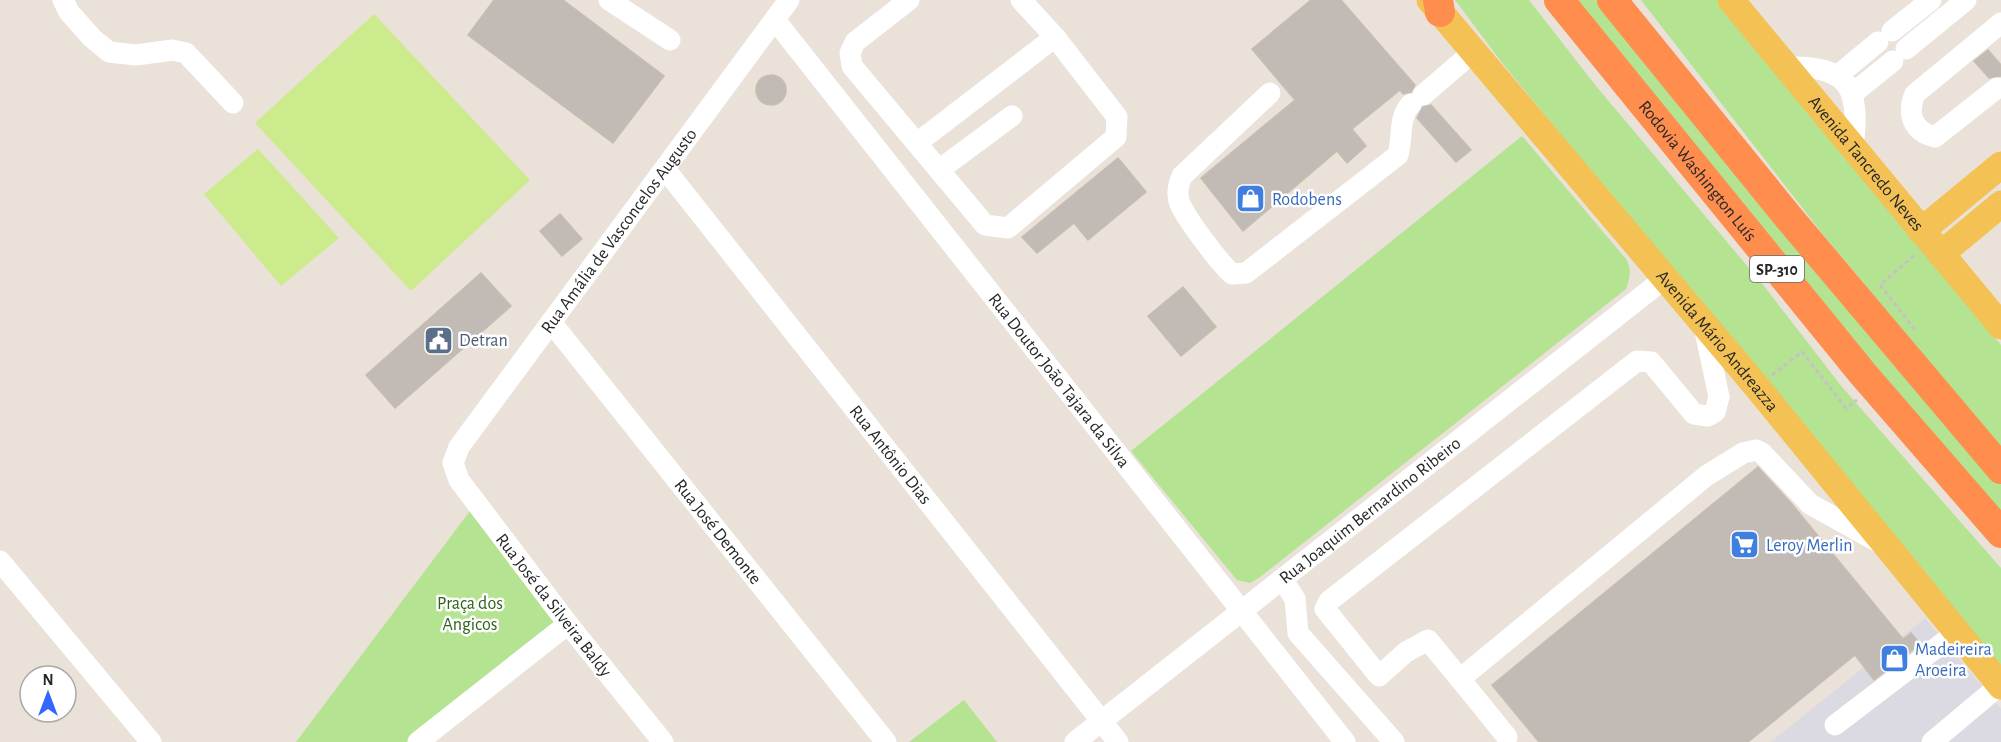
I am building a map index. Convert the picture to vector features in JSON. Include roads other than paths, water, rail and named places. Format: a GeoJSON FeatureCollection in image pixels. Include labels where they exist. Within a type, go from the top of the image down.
{"type":"FeatureCollection","features":[{"type":"Feature","properties":{"kind":"highway","name":"Rodovia Washington Luís"},"geometry":{"type":"LineString","coordinates":[[1558,0],[1863,374],[2001,533]]}},
{"type":"Feature","properties":{"kind":"highway","name":"SP-310"},"geometry":{"type":"LineString","coordinates":[[1612,0],[1789,218],[2001,469]]}},
{"type":"Feature","properties":{"kind":"main road","name":"Avenida Tancredo Neves"},"geometry":{"type":"LineString","coordinates":[[1731,0],[2001,326]]}},
{"type":"Feature","properties":{"kind":"main road","name":"Avenida Mário Andreazza"},"geometry":{"type":"LineString","coordinates":[[1436,4],[1473,52],[1757,387],[2001,685]]}},
{"type":"Feature","properties":{"kind":"main road"},"geometry":{"type":"LineString","coordinates":[[1931,242],[2001,165]]}},
{"type":"Feature","properties":{"kind":"main road"},"geometry":{"type":"LineString","coordinates":[[1931,242],[2001,204]]}},
{"type":"Feature","properties":{"kind":"street"},"geometry":{"type":"LineString","coordinates":[[63,0],[69,12],[92,38],[109,52],[136,55],[172,51],[186,53],[233,103]]}},
{"type":"Feature","properties":{"kind":"street"},"geometry":{"type":"LineString","coordinates":[[609,0],[670,40]]}},
{"type":"Feature","properties":{"kind":"street","name":"Rua Amália de Vasconcelos Augusto"},"geometry":{"type":"LineString","coordinates":[[453,463],[459,447],[789,0]]}},
{"type":"Feature","properties":{"kind":"street"},"geometry":{"type":"LineString","coordinates":[[909,0],[855,42],[850,53],[852,66],[985,225],[1008,228],[1116,137],[1117,117],[1056,37],[1021,0]]}},
{"type":"Feature","properties":{"kind":"street"},"geometry":{"type":"LineString","coordinates":[[1837,76],[1931,0]]}},
{"type":"Feature","properties":{"kind":"street"},"geometry":{"type":"LineString","coordinates":[[1852,94],[1966,0]]}},
{"type":"Feature","properties":{"kind":"street","name":"Rua Doutor João Tajara da Silva"},"geometry":{"type":"LineString","coordinates":[[775,20],[1345,742]]}},
{"type":"Feature","properties":{"kind":"street"},"geometry":{"type":"LineString","coordinates":[[1997,88],[1935,137],[1922,134],[1915,127],[1911,103],[1915,94],[2001,23]]}},
{"type":"Feature","properties":{"kind":"street"},"geometry":{"type":"LineString","coordinates":[[917,143],[1056,37]]}},
{"type":"Feature","properties":{"kind":"street"},"geometry":{"type":"LineString","coordinates":[[1270,93],[1182,176],[1178,188],[1180,204],[1221,264],[1232,274],[1246,273],[1398,155],[1402,141],[1402,120],[1406,109],[1473,52]]}},
{"type":"Feature","properties":{"kind":"street"},"geometry":{"type":"LineString","coordinates":[[1786,67],[1824,68],[1837,76],[1852,94],[1857,107],[1853,147]]}},
{"type":"Feature","properties":{"kind":"street"},"geometry":{"type":"LineString","coordinates":[[939,170],[1012,116]]}},
{"type":"Feature","properties":{"kind":"street","name":"Rua Antônio Dias"},"geometry":{"type":"LineString","coordinates":[[665,169],[1118,742]]}},
{"type":"Feature","properties":{"kind":"street","name":"Rua Joaquim Bernardino Ribeiro"},"geometry":{"type":"LineString","coordinates":[[1075,742],[1664,279]]}},
{"type":"Feature","properties":{"kind":"street","name":"Rua José Demonte"},"geometry":{"type":"LineString","coordinates":[[551,322],[886,742]]}},
{"type":"Feature","properties":{"kind":"street"},"geometry":{"type":"LineString","coordinates":[[1379,676],[1325,609],[1329,601],[1637,362],[1651,362],[1694,414],[1708,416],[1714,412],[1719,397],[1704,326]]}},
{"type":"Feature","properties":{"kind":"street"},"geometry":{"type":"LineString","coordinates":[[1460,679],[1706,476],[1750,451],[1762,453],[1810,504],[1888,547]]}},
{"type":"Feature","properties":{"kind":"street","name":"Rua José da Silveira Baldy"},"geometry":{"type":"LineString","coordinates":[[453,463],[459,480],[568,624],[663,742]]}},
{"type":"Feature","properties":{"kind":"street"},"geometry":{"type":"LineString","coordinates":[[0,561],[151,742]]}},
{"type":"Feature","properties":{"kind":"street"},"geometry":{"type":"LineString","coordinates":[[1282,579],[1295,599],[1298,633],[1394,742]]}},
{"type":"Feature","properties":{"kind":"street"},"geometry":{"type":"LineString","coordinates":[[432,738],[568,624]]}},
{"type":"Feature","properties":{"kind":"street"},"geometry":{"type":"LineString","coordinates":[[1835,725],[1957,632]]}},
{"type":"Feature","properties":{"kind":"street"},"geometry":{"type":"LineString","coordinates":[[1353,696],[1407,652],[1428,640],[1507,737]]}},
{"type":"Feature","properties":{"kind":"street"},"geometry":{"type":"LineString","coordinates":[[1932,742],[2001,685]]}},
{"type":"Feature","properties":{"kind":"place","name":"Rodobens"},"geometry":{"type":"Point","coordinates":[1251,199]}},
{"type":"Feature","properties":{"kind":"place","name":"Detran"},"geometry":{"type":"Point","coordinates":[438,340]}},
{"type":"Feature","properties":{"kind":"place","name":"Leroy Merlin"},"geometry":{"type":"Point","coordinates":[1745,545]}},
{"type":"Feature","properties":{"kind":"place","name":"Madeireira Aroeira"},"geometry":{"type":"Point","coordinates":[1894,659]}},
{"type":"Feature","properties":{"kind":"park label","name":"Praça dos Angicos"},"geometry":{"type":"Point","coordinates":[470,613]}}]}
